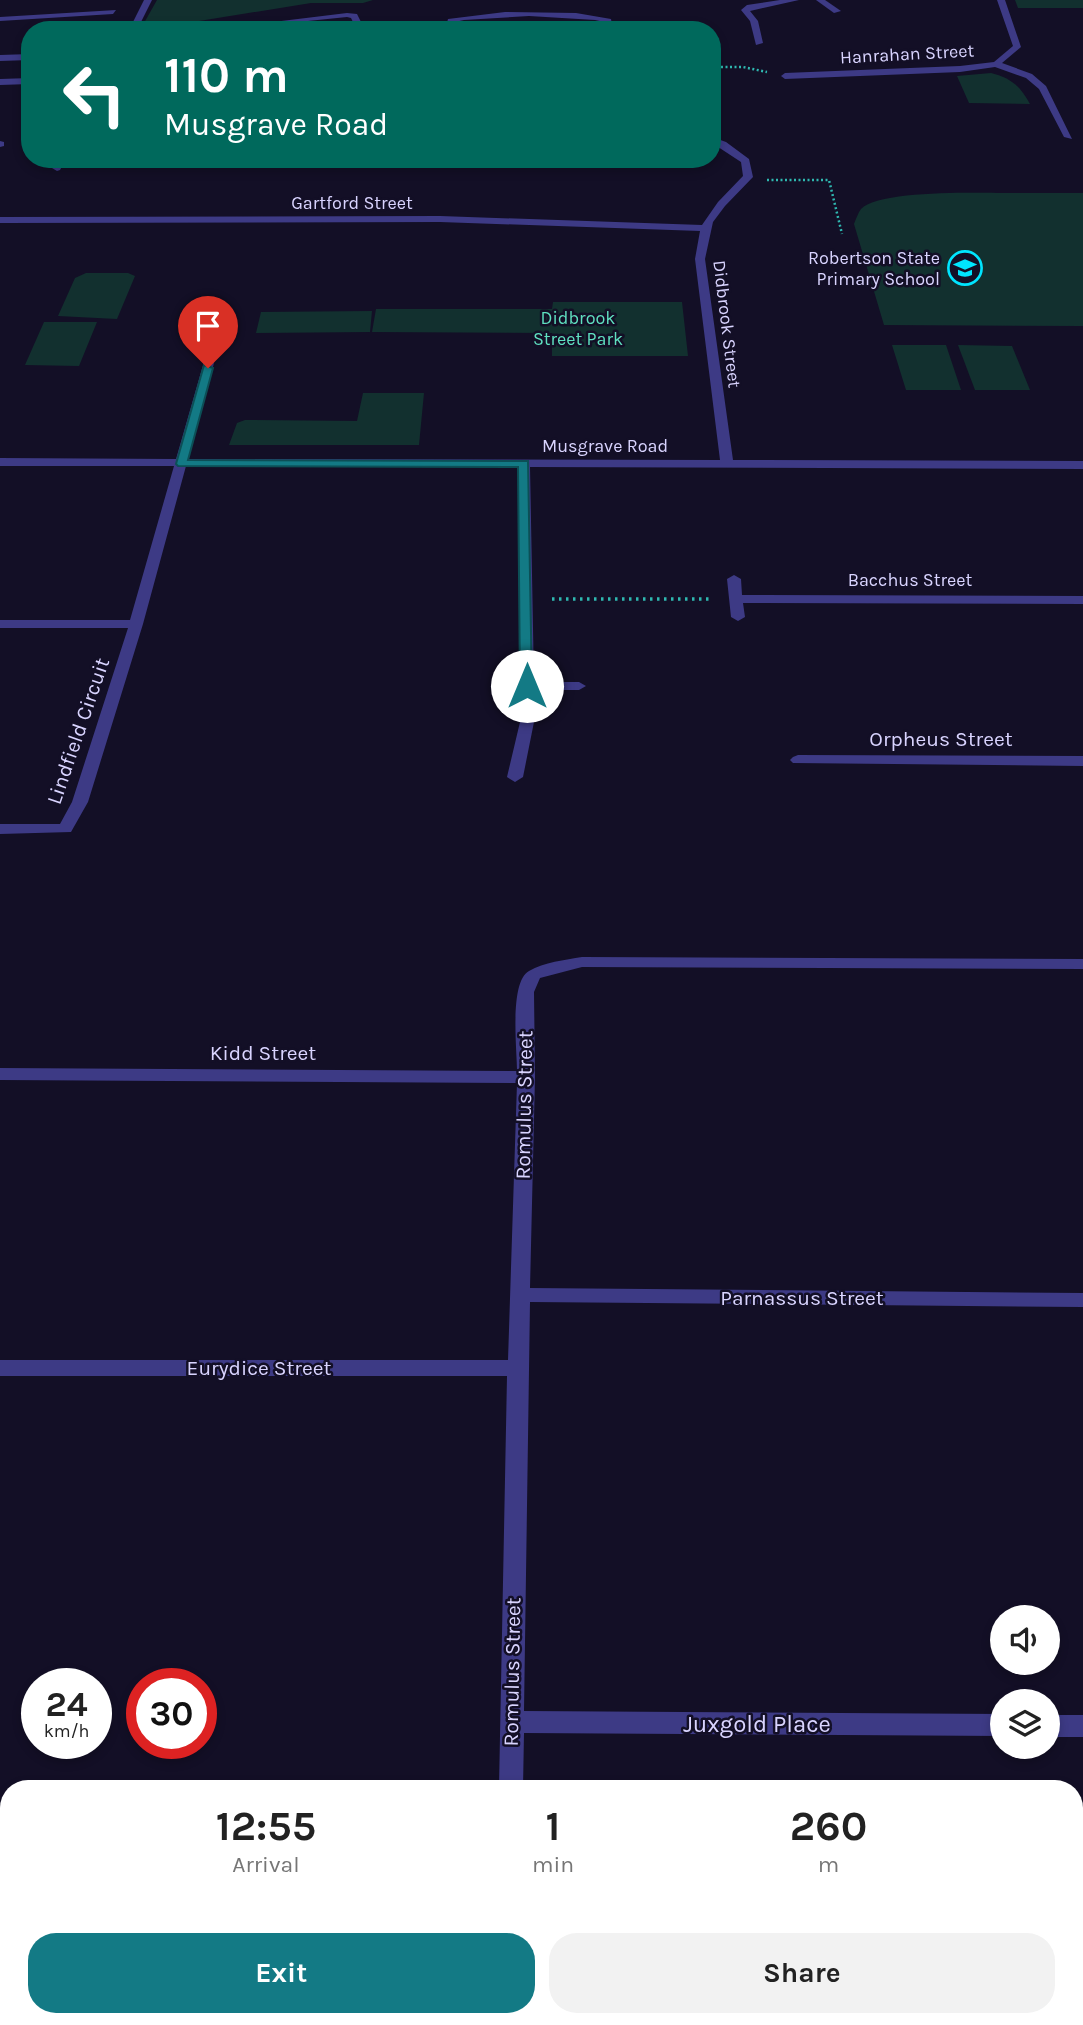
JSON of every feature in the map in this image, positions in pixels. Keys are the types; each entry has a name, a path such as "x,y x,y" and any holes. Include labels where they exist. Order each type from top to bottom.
{"street":[{"path":"138,21 148,0"},
{"path":"759,43 754,22 746,10 750,7 795,0"},
{"path":"820,0 837,11"},
{"name":"Hanrahan Street","path":"785,76 919,72 996,64 1017,47 1015,32 1005,16 1001,0"},
{"path":"0,19 113,12"},
{"path":"288,21 347,15 354,16 357,21"},
{"path":"450,21 477,15 586,15 608,21"},
{"path":"44,17 45,21"},
{"path":"0,58 21,57"},
{"path":"996,64 1030,76 1043,88 1069,137"},
{"path":"0,82 21,81"},
{"path":"704,228 725,200 748,177 746,161 721,143"},
{"name":"Gartford Street","path":"0,220 529,221 704,228"},
{"name":"Didbrook Street","path":"704,228 700,259 727,464"},
{"name":"Lindfield Circuit","path":"0,829 65,829 80,802 136,624 222,315"},
{"name":"Musgrave Road","path":"0,462 1083,465"},
{"path":"515,777 527,722 524,463"},
{"path":"734,579 738,617"},
{"name":"Bacchus Street","path":"736,599 1083,600"},
{"name":"Lindfield Circuit","path":"0,624 136,624"},
{"path":"527,686 579,686"},
{"name":"Orpheus Street","path":"798,760 1083,761"},
{"name":"Romulus Street","path":"511,1780 526,1077 525,992 533,975 582,962 1083,964"},
{"name":"Kidd Street","path":"0,1074 526,1077"},
{"name":"Parnassus Street","path":"520,1296 1083,1300"},
{"name":"Eurydice Street","path":"0,1367 518,1368"},
{"name":"Juxgold Place","path":"512,1722 990,1726"},
{"path":"1060,1726 1083,1726"}],"path":[{"path":"721,67 743,67 785,76"},
{"path":"746,180 829,180 842,234"},
{"path":"527,599 736,599"}],"green space":[{"path":"157,0 373,0 363,3 311,3 199,21 145,21"},
{"path":"1015,0 1083,0 1083,8 1018,8"},
{"path":"991,73 1014,84 1030,104 969,103 957,76"},
{"path":"1083,193 1083,326 884,325 854,224 861,209 889,198 910,195"},
{"path":"86,273 128,273 135,276 117,319 58,316 75,278"},
{"name":"Didbrook Street Park","path":"553,302 682,302 688,356 552,356 552,333 372,332 376,309 552,309"},
{"path":"372,311 370,332 256,333 261,312"},
{"path":"44,322 97,322 79,366 25,365"},
{"path":"892,345 946,345 961,390 906,390"},
{"path":"958,345 1012,346 1030,390 975,390"},
{"path":"363,393 424,393 419,445 229,445 237,423 245,420 357,421"}],"place":[{"name":"Robertson State Primary School","path":"965,268"}],"route":[{"path":"208,368 182,464 524,463 527,686"}]}
